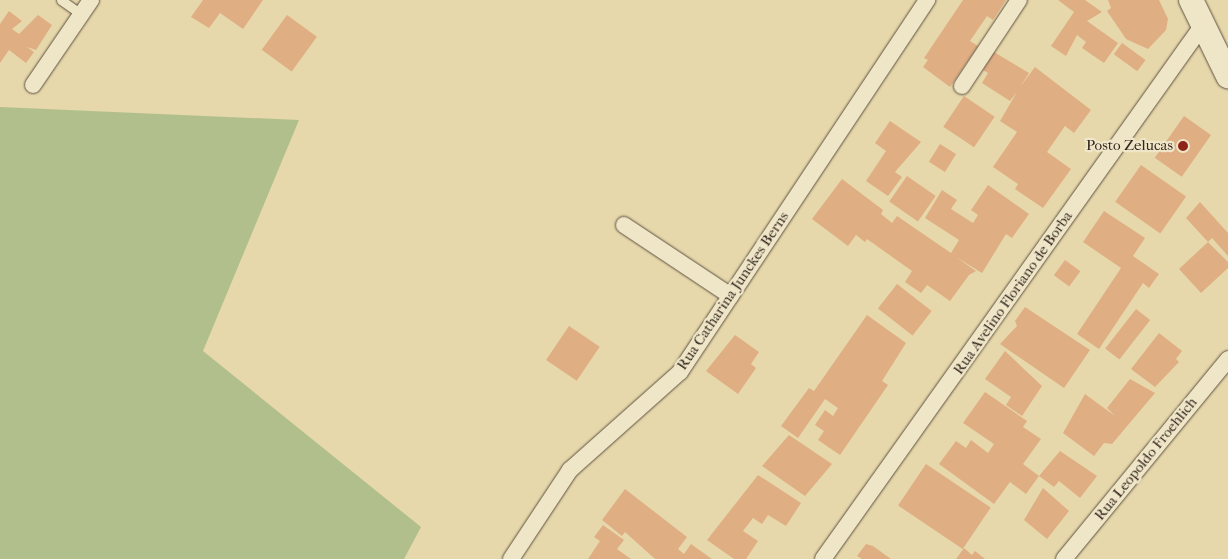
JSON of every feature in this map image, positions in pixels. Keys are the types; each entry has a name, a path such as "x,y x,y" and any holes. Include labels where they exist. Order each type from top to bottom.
{"main road":[{"path":"1191,0 1228,76"}],"street":[{"path":"33,85 90,0"},
{"name":"Rua Catharina Junckes Berns","path":"511,559 570,470 680,372 927,0"},
{"path":"962,86 1019,0"},
{"name":"Rua Avelino Floriano de Borba","path":"823,559 1202,26"},
{"path":"624,225 731,296"},
{"name":"Rua Leopoldo Froehlich","path":"1064,559 1228,359"}],"lane":[{"path":"61,0 81,14"}],"green space":[{"path":"0,107 299,120 203,351 421,527 404,559 0,559"}],"building":[{"path":"203,0 263,0 243,29 220,13 209,28 191,17"},
{"path":"963,0 1006,0 993,20 987,16 970,41 978,46 950,87 923,67 928,60 924,58"},
{"path":"1058,0 1085,0 1102,12 1087,21 1118,43 1104,63 1082,48 1086,42 1077,35 1066,56 1051,46 1074,12"},
{"path":"1108,0 1159,0 1168,19 1166,30 1148,49 1126,39 1107,11 1111,8"},
{"path":"9,11 22,21 12,29 19,34 38,15 52,25 36,50 27,47 34,52 26,63 9,50 0,63 0,24"},
{"path":"287,15 317,37 292,72 262,50"},
{"path":"1122,43 1145,60 1137,71 1114,54"},
{"path":"994,52 1029,73 1020,87 1035,67 1091,110 1074,133 1065,126 1047,152 1071,169 1043,208 1015,189 1018,184 993,167 1017,132 1000,121 1017,92 1010,101 982,83 988,73 983,70"},
{"path":"964,96 995,117 974,147 943,127"},
{"name":"Posto Zelucas","path":"1184,116 1211,135 1182,177 1155,158"},
{"path":"890,121 921,142 895,172 902,177 888,196 866,181 886,151 875,143"},
{"path":"940,144 956,154 945,172 929,162"},
{"path":"1141,165 1186,197 1160,233 1115,202"},
{"path":"907,176 936,196 918,221 889,201"},
{"path":"842,179 883,210 881,214 892,223 897,216 951,253 959,240 925,218 942,190 957,200 951,209 973,223 978,215 971,210 988,185 1029,214 1012,238 1006,234 982,273 956,257 976,271 969,275 950,301 927,285 921,293 905,282 912,271 867,239 865,242 856,235 848,246 812,219"},
{"path":"1200,202 1228,233 1228,256 1212,238 1208,242 1186,218"},
{"path":"1104,211 1145,238 1133,256 1159,274 1149,288 1143,283 1099,349 1077,334 1121,268 1083,242"},
{"path":"1208,242 1228,262 1228,268 1201,293 1179,269"},
{"path":"1065,260 1080,271 1069,287 1054,275"},
{"path":"897,284 932,311 913,336 878,308"},
{"path":"1025,307 1090,350 1064,388 1000,344 1017,326 1015,321"},
{"path":"1136,309 1150,320 1119,359 1105,348"},
{"path":"867,315 906,343 882,381 888,385 840,455 818,440 824,431 815,425 825,410 833,416 838,408 825,399 798,438 781,426 809,388 814,391"},
{"path":"569,326 600,347 577,381 546,360"},
{"path":"1159,333 1182,351 1176,359 1179,362 1155,387 1131,369"},
{"path":"735,335 759,352 751,364 756,368 738,394 706,371"},
{"path":"1005,351 1042,386 1022,416 1006,405 1011,397 985,379"},
{"path":"1130,379 1155,393 1112,444 1104,443 1094,456 1063,433 1085,394 1115,416 1107,408"},
{"path":"985,392 1027,421 1023,427 1041,439 1023,464 1039,476 1026,494 1010,482 994,504 939,464 956,441 966,448 971,440 988,453 994,444 963,423"},
{"path":"789,435 832,464 805,496 762,466"},
{"path":"1060,451 1097,476 1080,498 1059,481 1054,487 1039,476"},
{"path":"926,464 991,508 963,549 898,505"},
{"path":"758,475 801,503 786,526 768,515 762,524 753,518 743,531 758,541 746,559 734,559 707,540"},
{"path":"1043,488 1069,511 1047,539 1024,520"},
{"path":"625,489 687,537 678,549 684,554 691,544 712,559 655,559 625,532 622,536 602,520"},
{"path":"603,525 624,540 617,549 631,559 588,559 600,541 594,537"},
{"path":"866,544 873,546 891,559 862,559 857,556"},
{"path":"964,548 972,555 975,551 985,559 956,559"}],"place":[{"name":"Posto Zelucas","path":"1183,146"}]}
